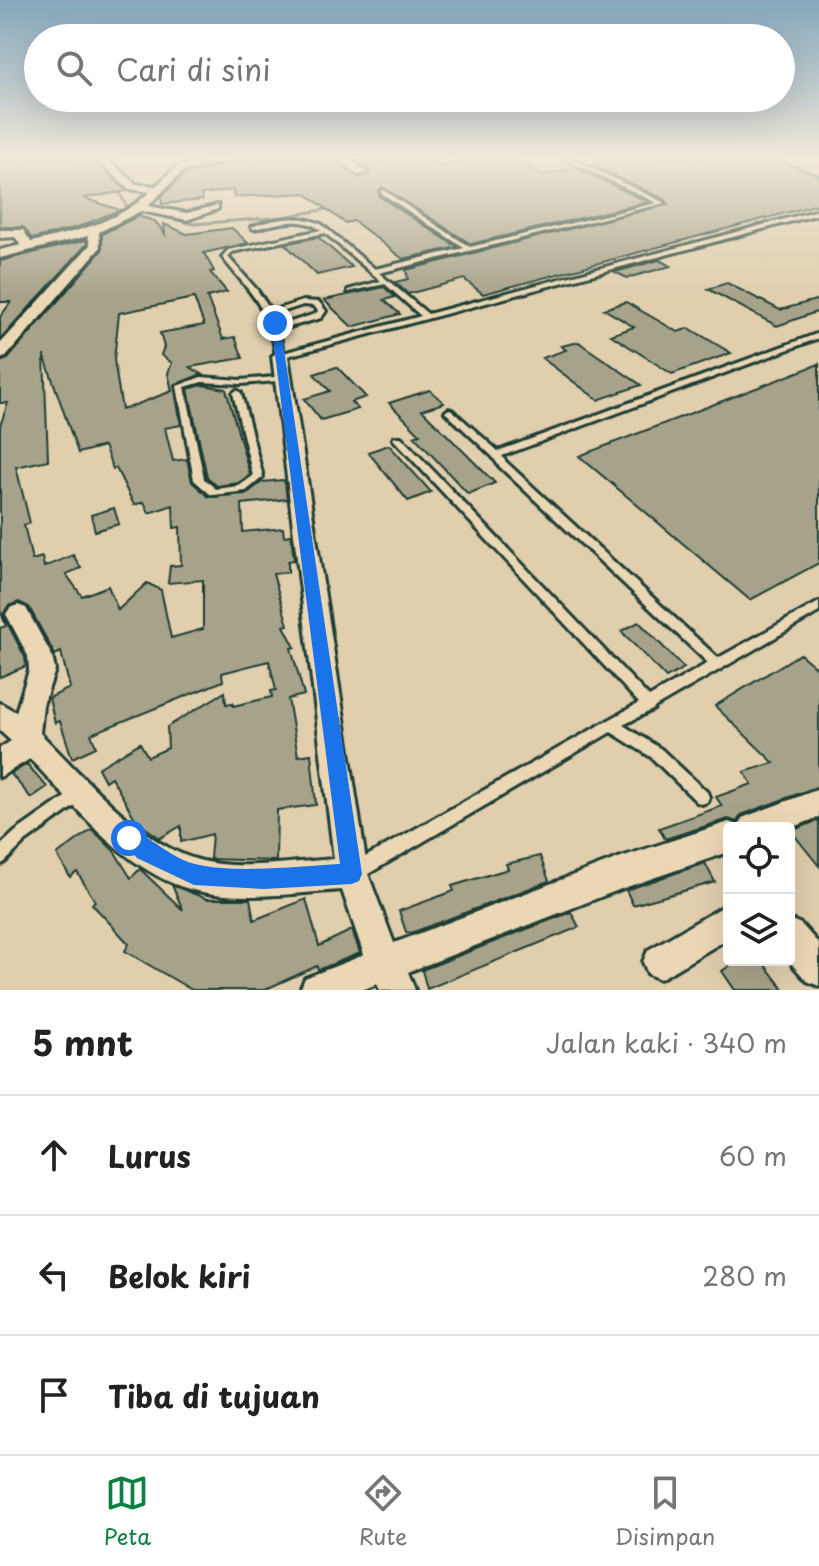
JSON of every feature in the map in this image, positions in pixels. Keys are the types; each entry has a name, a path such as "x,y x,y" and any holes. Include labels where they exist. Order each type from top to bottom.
{"street":[{"path":"0,254 93,231 142,204"},
{"path":"137,209 168,217 205,212 214,207"},
{"path":"0,354 96,245 93,231"},
{"path":"0,234 19,233 29,248"},
{"path":"283,367 352,874 391,976"},
{"path":"0,764 29,738 30,705 42,670 40,656 18,614"},
{"path":"0,715 29,738 144,851 194,875 264,878 352,874"},
{"path":"769,822 819,803"},
{"path":"317,990 391,976 723,839"},
{"path":"660,962 723,923"},
{"path":"795,943 819,969"}],"lane":[{"path":"401,204 469,249"},
{"path":"373,272 657,204"},
{"path":"237,393 258,477 242,489 214,492 199,480 181,386 201,379 241,382 427,317 819,212"},
{"path":"254,227 317,221 427,317"},
{"path":"283,367 278,328 271,313 226,254 326,231"},
{"path":"350,291 386,282"},
{"path":"271,313 303,303 316,304 322,311 318,316 278,328"},
{"path":"497,455 819,335"},
{"path":"449,412 718,665"},
{"path":"398,439 649,705"},
{"path":"352,874 614,727 819,606"},
{"path":"614,727 656,753 702,797"},
{"path":"0,857 20,837 83,791"}],"building":[{"path":"0,204 103,204 120,210 78,227 32,239 23,227 0,227"},
{"path":"320,204 392,204 457,247 403,259 354,221 345,223"},
{"path":"409,204 639,204 471,244"},
{"path":"667,204 818,204 483,294 464,279 408,294 395,282 408,279 406,270"},
{"path":"138,216 155,221 165,234 164,224 187,234 232,228 248,243 204,253 214,271 210,272 227,292 207,297 223,339 235,337 243,358 190,367 202,374 174,385 181,425 165,428 173,461 187,459 192,482 209,497 246,494 262,482 283,480 285,483 287,499 242,504 243,532 283,528 284,536 291,535 294,560 288,561 288,572 273,574 288,625 284,626 295,647 291,648 304,695 288,699 298,756 311,754 316,805 277,810 276,861 210,859 212,834 181,842 181,826 160,838 137,822 111,777 105,781 98,768 140,743 148,757 168,748 167,727 225,692 226,704 233,703 233,706 272,697 271,691 276,690 269,661 222,673 223,681 91,734 96,747 72,758 60,721 55,723 49,698 70,688 61,652 55,655 29,607 19,602 8,606 3,615 25,657 26,666 0,677 0,628 6,626 0,610 0,426 8,403 0,403 0,362 8,359 102,250 102,234","holes":["194,298 204,325 160,333 164,347 161,355 172,363 168,373 172,391 122,410 114,360 119,313","44,355 78,453 104,446 113,469 116,468 134,505 144,502 149,513 173,505 174,528 180,527 181,565 170,566 168,583 203,580 203,629 171,638 161,590 147,583 118,610 108,586 82,596 66,574 81,568 73,555 44,567 42,557 32,560 24,525 30,523 16,467 48,460"]},
{"path":"318,237 352,267 317,275 285,244"},
{"path":"86,240 87,244 0,340 0,317 11,302 0,302 0,261"},
{"path":"659,260 671,266 627,278 615,272"},
{"path":"727,283 780,310 819,299 819,311 777,326 708,289"},
{"path":"384,287 395,297 384,300 400,314 352,327 324,300"},
{"path":"626,302 678,332 689,328 731,353 672,374 611,335 634,327 604,309"},
{"path":"579,342 641,385 598,400 542,358 566,350 561,346"},
{"path":"819,364 819,563 750,600 579,456"},
{"path":"337,367 366,397 351,402 358,409 321,420 304,399 330,391 314,374"},
{"path":"202,385 226,389 250,475 238,483 217,486 207,477 188,389"},
{"path":"430,390 444,403 422,410 495,483 468,494 414,436 420,434 389,403"},
{"path":"389,445 431,492 408,501 368,452"},
{"path":"114,508 119,524 95,531 91,515"},
{"path":"639,622 684,668 666,678 621,631"},
{"path":"800,654 819,670 819,786 741,815 737,822 728,819 665,839 659,828 722,806 716,797 752,784 744,772 774,763 715,706"},
{"path":"27,764 47,787 31,798 11,774"},
{"path":"819,820 819,866 795,836 795,829"},
{"path":"92,829 114,851 131,878 140,869 183,910 172,885 207,899 250,899 254,920 306,899 319,946 352,930 360,953 318,970 317,966 264,990 192,990 125,951 129,944 92,904 95,901 77,872 70,877 57,855"},
{"path":"540,856 549,881 411,933 406,932 399,911 454,891 452,886 508,869 506,864"},
{"path":"705,863 715,882 633,905 626,890"},
{"path":"571,912 579,927 427,989 422,970"},
{"path":"729,966 766,966 784,990 735,990 722,971"}],"waterway":[{"path":"126,204 194,224 283,217 333,208"}],"route":[{"path":"129,838 144,851 194,875 264,878 352,874 275,323"}]}
